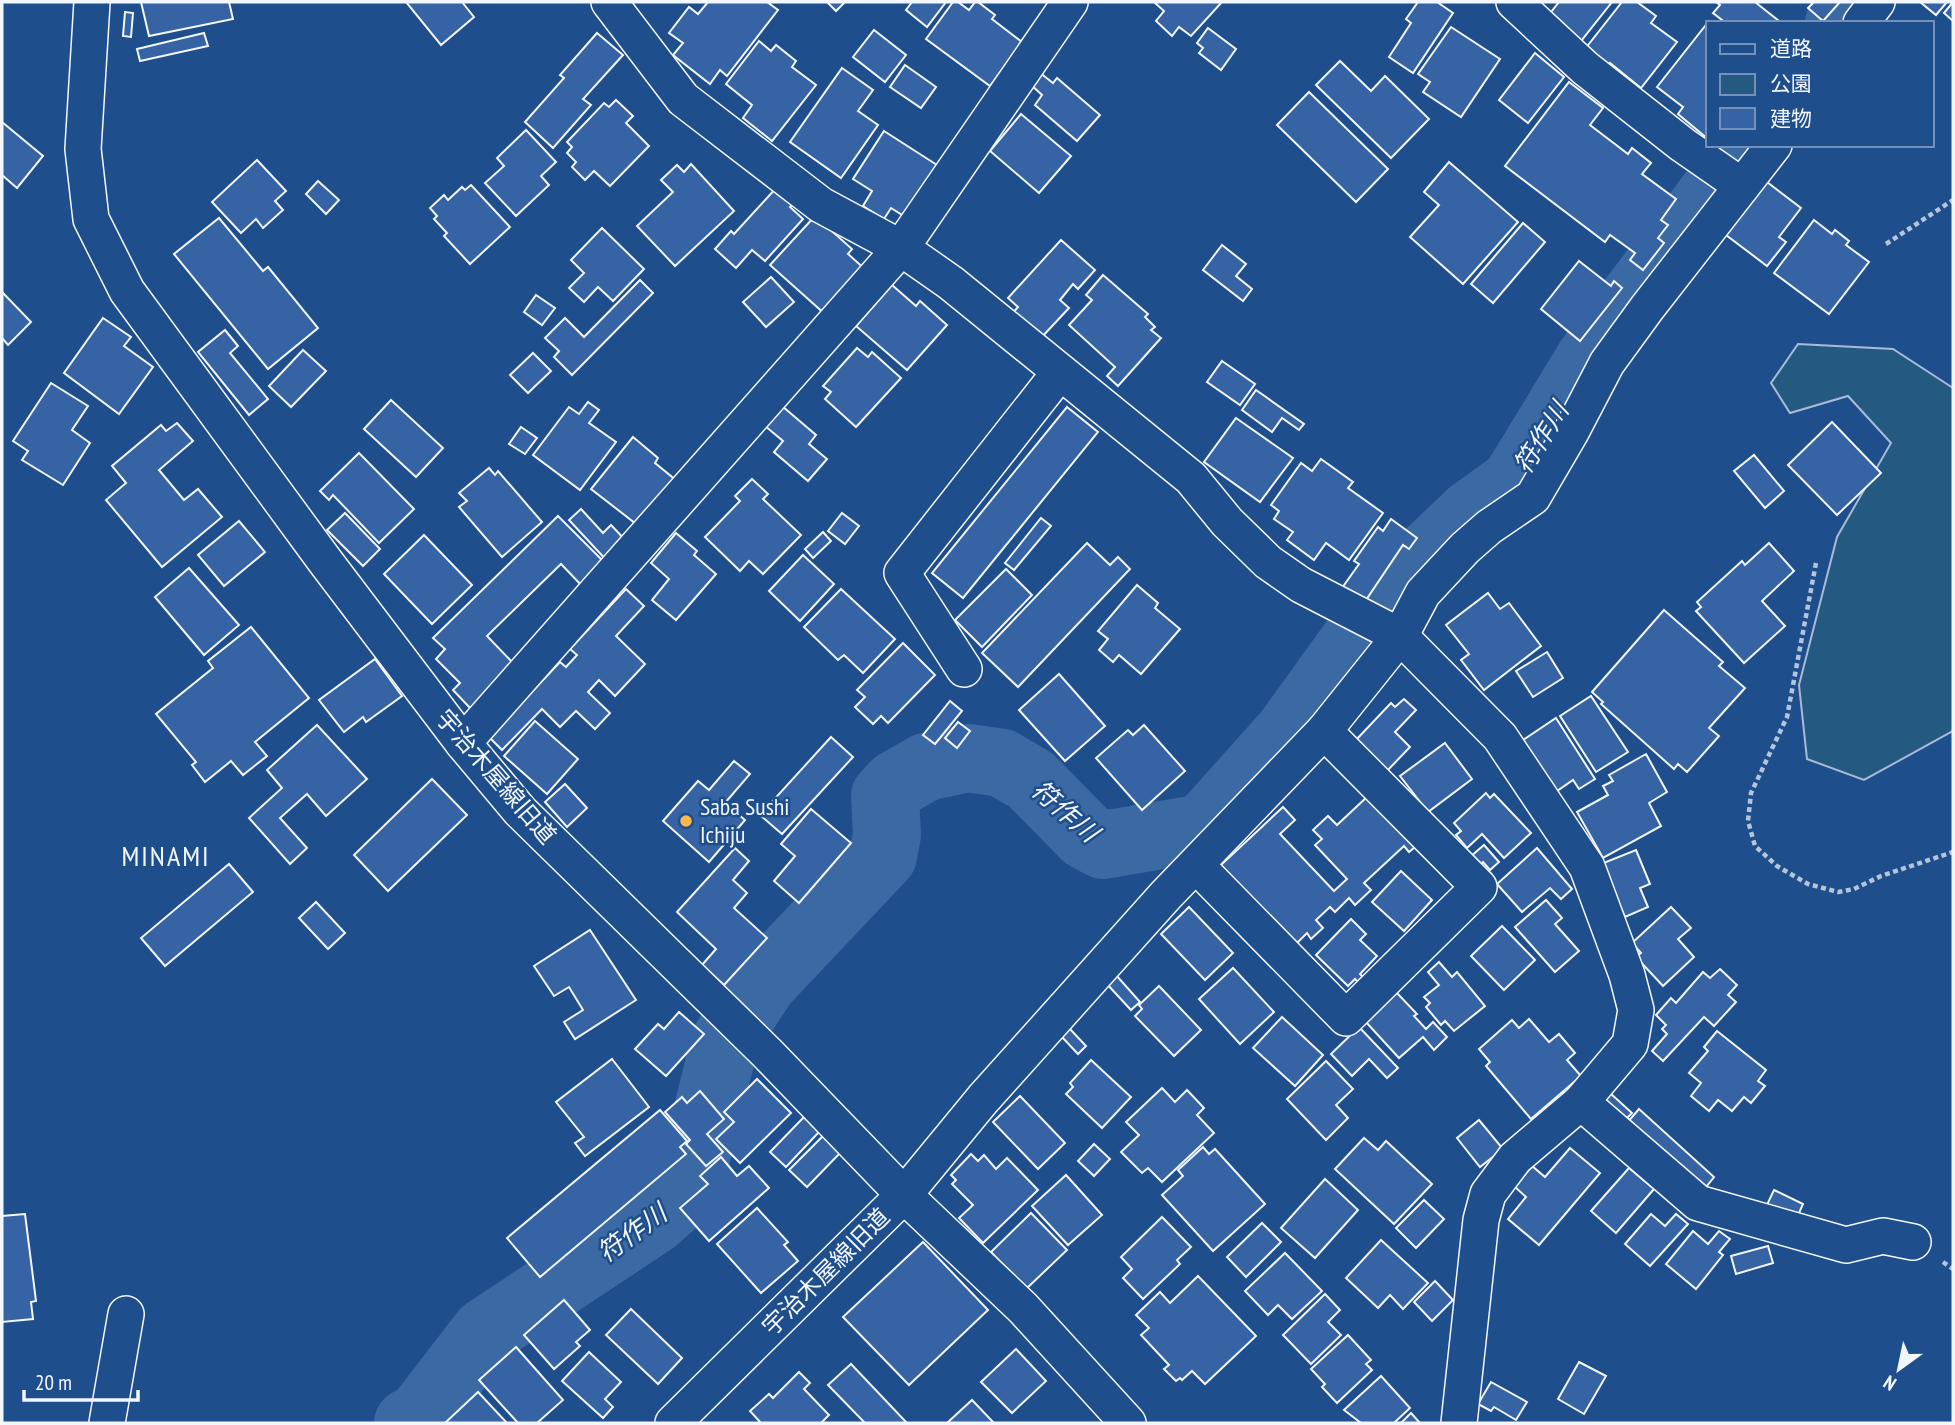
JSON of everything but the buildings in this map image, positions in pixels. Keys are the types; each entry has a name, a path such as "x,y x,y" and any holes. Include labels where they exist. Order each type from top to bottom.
{"street":[{"name":"宇治木屋線旧道","path":"93,2 83,149 91,219 127,291 324,561 463,743 520,811 767,1053 904,1195 684,1419"},
{"path":"609,2 683,99 821,205 901,248 951,283 1191,478 1227,522 1268,562 1301,585 1399,635 1500,737 1587,867 1627,975 1636,1010 1630,1044 1581,1101 1515,1158 1488,1194 1481,1220 1459,1423"},
{"path":"463,743 901,248 1070,2"},
{"path":"1514,2 1585,68 1683,145 1740,185"},
{"path":"1863,21 1877,2"},
{"path":"1124,1422 1023,1308 904,1195 983,1099 1166,895 1324,731 1399,635 1423,593 1465,548 1489,527 1532,497 1571,432 1607,363 1715,222 1740,185 1772,147"},
{"path":"964,669 902,573 1060,372"},
{"path":"1196,865 1346,1018 1479,887 1324,731"},
{"path":"1581,1101 1698,1203 1846,1245 1883,1236 1913,1242"},
{"path":"107,1423 126,1314"}],"path":[{"path":"1886,244 1953,200"},
{"path":"1816,563 1787,717 1751,793 1748,821 1755,846 1777,866 1808,884 1838,892 1953,852"}],"green space":[{"path":"1798,344 1893,349 1953,388 1953,731 1864,780 1807,759 1799,685 1837,537 1891,443 1848,396 1790,413 1771,383"}],"waterway":[{"name":"符作川","path":"1840,21 1854,2"},
{"name":"符作川","path":"408,1423 421,1415 485,1332 654,1220 674,1202 693,1170 725,1041 763,983 883,856 887,835 885,796 896,784 926,767 968,758 1002,763 1031,780 1086,836 1103,845 1203,828 1288,733 1391,590 1472,513 1515,482 1589,360 1747,147"}],"place":[{"name":"Saba Sushi Ichiju","path":"686,821"}],"district":[{"name":"MINAMI","path":"166,856"}]}
